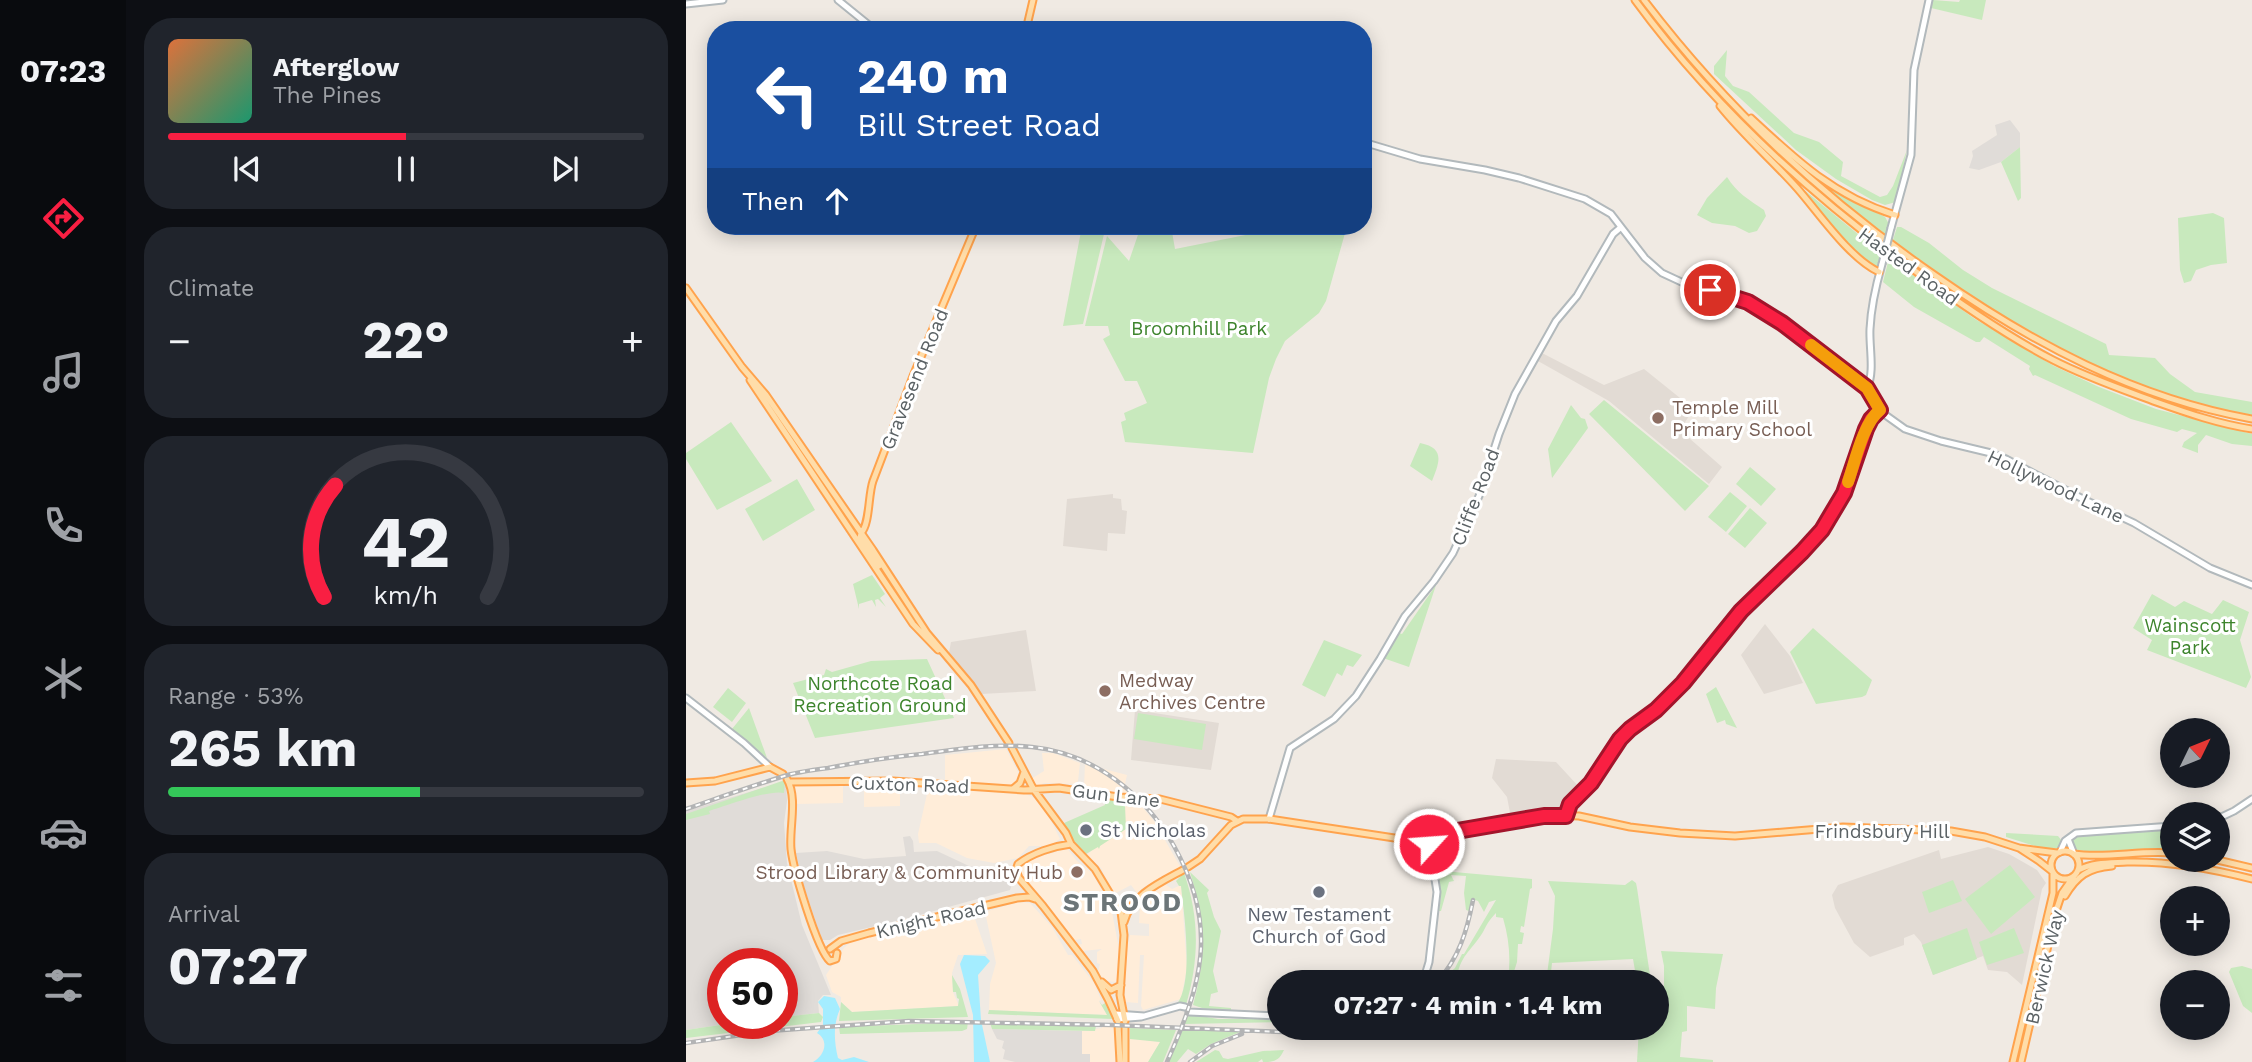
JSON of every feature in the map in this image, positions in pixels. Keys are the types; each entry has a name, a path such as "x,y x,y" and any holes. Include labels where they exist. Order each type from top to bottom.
{"main road":[{"path":"686,4 723,0"},
{"path":"838,0 864,21"},
{"path":"1028,21 1033,0"},
{"name":"Hasted Road","path":"1635,0 1691,70 1742,125 1807,186 1866,235 1994,326 2052,360 2097,381 2200,417 2252,429"},
{"name":"Hasted Road","path":"1644,0 1705,75 1816,185 1876,233 1998,319 2055,351 2122,381 2197,407 2252,419"},
{"path":"1372,145 1420,159 1485,170 1564,192 1603,209 1617,220 1620,228 1662,273 1690,286 1727,295 1759,307 1867,388 1871,381 1871,314 1879,272 1911,155 1914,70 1929,0"},
{"path":"1691,70 1724,111 1840,238 1879,272"},
{"path":"1705,75 1784,149 1819,177 1858,201 1895,215"},
{"name":"Cliffe Road","path":"1269,818 1290,748 1334,719 1356,696 1403,619 1454,551 1479,496 1515,394 1556,321 1577,296 1613,234 1620,228"},
{"name":"Gravesend Road","path":"861,533 866,527 869,494 875,475 972,235"},
{"path":"686,288 742,366 855,538 889,575 927,633 979,696 1034,790 1071,844 1095,869 1119,908 1124,922"},
{"path":"742,366 766,394 861,533 902,609 923,638 943,653"},
{"name":"Hollywood Lane","path":"1867,388 1880,410 1905,429 2006,459 2134,523 2210,568 2252,585"},
{"path":"1566,816 1570,804 1591,783 1620,739 1658,708 1706,656 1741,611 1822,530 1844,493 1866,429 1880,410"},
{"path":"791,431 794,442 805,457 803,462"},
{"path":"817,468 814,471 833,500 835,509"},
{"path":"889,575 902,603 902,609"},
{"path":"686,698 741,740 770,767"},
{"path":"686,783 715,781 770,767"},
{"name":"Cuxton Road","path":"770,767 787,779 893,780 1034,790"},
{"path":"1013,789 1019,785 1024,772"},
{"path":"787,779 792,804 791,852 818,942 828,960 834,961 845,940"},
{"name":"Gun Lane","path":"1034,790 1059,788 1118,797 1160,799 1231,817 1237,821"},
{"path":"2230,813 2252,799"},
{"name":"Frindsbury Hill","path":"1237,821 1269,818 1401,839 1544,816 1579,816 1630,827 1742,836 1843,827 1938,830 1976,835 2019,848 2058,852"},
{"path":"1123,1062 1120,1000 1124,922 1129,909 1152,888 1200,859 1237,821"},
{"path":"2160,827 2073,833 2051,862 2053,873 2063,879 2094,863 2140,862 2181,864 2252,879"},
{"path":"1058,847 1063,831"},
{"path":"1427,970 1437,891 1428,836"},
{"path":"2067,839 2078,860 2076,873"},
{"path":"1071,844 1041,852 1019,863 1016,872 1097,978 1121,1020"},
{"name":"Frindsbury Hill","path":"2019,848 2039,860 2053,873"},
{"path":"2058,852 2066,850 2074,854 2090,855 2160,853"},
{"path":"2055,918 2066,894 2085,872 2097,867 2140,862"},
{"path":"2230,863 2252,868"},
{"name":"Berwick Way","path":"2013,1062 2053,893 2053,873"},
{"name":"Berwick Way","path":"2021,1062 2056,911 2062,893 2076,873"},
{"path":"1017,898 1025,893 1023,882"},
{"path":"1017,898 1032,897 1045,909"},
{"name":"Knight Road","path":"829,949 845,940 1017,898"},
{"path":"1119,908 1129,909"},
{"path":"818,942 837,953"},
{"path":"825,956 829,949"},
{"path":"1097,978 1109,989 1121,985"},
{"path":"1121,1020 1175,1008 1199,1013 1267,1016"}],"shaded area":[{"path":"2010,120 2020,133 2020,147 2001,162 1979,170 1969,168 1972,151 1997,135 1995,125"},
{"name":"Temple Mill Primary School","path":"1542,353 1604,385 1644,369 1685,402 1689,416 1680,430 1722,467 1709,484 1609,401 1538,361"},
{"path":"1113,494 1113,498 1121,499 1122,510 1127,511 1125,534 1108,533 1107,551 1063,546 1067,499"},
{"path":"1765,624 1790,656 1803,683 1764,694 1741,655"},
{"path":"1026,630 1036,691 981,694 949,653 951,642"},
{"path":"1135,710 1219,723 1211,770 1131,760"},
{"path":"1006,749 1020,776 1011,787 1036,799 1060,839 1049,846 1029,846 1018,858 994,863 967,858 936,843 919,843 918,834 929,785 945,786 945,755"},
{"path":"1042,753 1053,753 1080,763 1076,784 1044,783 1036,787 1031,779 1044,771"},
{"path":"1496,759 1556,762 1580,788 1557,810 1511,818 1507,797 1492,778"},
{"path":"1085,764 1127,775 1125,784 1137,795 1084,787"},
{"path":"786,781 784,823 787,863 802,925 831,995 823,995 818,1001 819,1013 798,1015 798,948 707,948 707,1027 686,1030 686,811"},
{"path":"843,783 843,803 797,804 795,785"},
{"path":"900,783 900,806 864,807 864,785"},
{"path":"1115,802 1139,803 1154,821 1181,868 1137,893 1131,885 1114,894 1101,868 1087,855 1093,849"},
{"path":"910,836 914,852 937,851 969,866 992,870 1000,874 1011,887 1010,890 822,940 802,881 796,853 827,851 864,859 906,856 903,837"},
{"path":"1066,847 1077,861 1093,874 1109,904 1099,909 1110,905 1114,911 1112,912 1119,949 1118,982 1105,981 1098,972 1100,964 1097,963 1097,952 1102,949 1083,951 1078,945 1082,944 1081,939 1074,940 1021,874 1020,869 1025,863 1036,856"},
{"path":"1988,847 2009,854 2037,870 2046,883 2042,889 2022,985 2007,972 1988,970 1983,956 1933,975 1921,942 1914,934 1904,938 1904,945 1870,957 1854,943 1835,908 1832,895 1838,885 1939,850 1941,859"},
{"path":"1165,884 1172,889 1181,885 1187,968 1181,999 1143,1010 1144,955 1140,955 1138,1003 1125,1002 1126,953 1130,935 1149,936 1149,924 1139,923 1140,905 1149,894"},
{"path":"1018,902 1030,903 1052,927 1068,955 1072,955 1094,983 1101,1000 1099,1001 1108,1015 989,1010 990,984 996,963 985,912"},
{"path":"973,913 987,954 958,955 952,973 953,992 959,1006 852,1012 841,1002 841,997 832,992 826,975 844,948 853,940"},
{"path":"1102,1026 1115,1027 1115,1062 1090,1062 1090,1054 1082,1054 1082,1031 1095,1031"},
{"path":"992,1029 1082,1031 1082,1054 1090,1054 1090,1062 1015,1062 1003,1059 1004,1041 997,1039"},
{"path":"1130,1039 1160,1042 1148,1062 1129,1062"}],"green space":[{"path":"1933,0 1986,0 1982,20 1931,8"},
{"path":"1727,50 1725,76 1733,86 1749,92 1794,133 1819,142 1843,162 1841,176 1880,197 1887,195 1907,150 1896,202 1885,205 1872,200 1836,179 1796,150 1714,74 1714,66"},
{"path":"2020,147 2021,198 2018,201 2001,162"},
{"path":"1798,162 1835,190 1885,217 1889,224 1885,238 1862,220"},
{"path":"1777,163 1803,189 1881,253 1879,267 1874,268 1840,237"},
{"path":"1727,177 1739,191 1764,210 1766,216 1757,231 1749,233 1735,226 1712,223 1697,215 1707,198"},
{"path":"2213,213 2224,218 2227,263 2196,270 2191,281 2184,283 2180,270 2178,218"},
{"path":"1897,227 1929,243 1963,270 1992,288 2106,344 2109,355 2155,358 2170,374 2195,392 2252,402 2252,418 2133,382 2067,354 2015,326 1892,243"},
{"path":"1080,235 1104,235 1083,324 1063,326"},
{"name":"Broomhill Park","path":"1138,235 1173,235 1175,249 1246,235 1344,235 1326,301 1319,313 1285,341 1276,359 1269,378 1253,453 1125,442 1121,422 1126,420 1124,413 1147,403 1137,381 1125,381 1103,339 1110,335 1108,326 1085,326 1107,236 1129,261"},
{"path":"1889,258 1975,319 2054,366 2156,409 2252,434 2252,446 2232,444 2206,435 2198,445 2198,453 2182,447 2184,442 2197,433 2182,429 2177,432 2131,419 2033,376 2030,366 1984,337 1980,342 1976,342 1914,307 1883,282"},
{"path":"1604,400 1709,486 1685,511 1589,414"},
{"path":"1571,405 1581,418 1585,419 1588,428 1552,478 1548,449"},
{"path":"731,422 772,481 717,510 686,459 686,453"},
{"path":"1420,443 1437,452 1438,462 1432,481 1410,466"},
{"path":"1750,467 1776,489 1761,506 1736,484"},
{"path":"797,479 815,510 763,541 745,509"},
{"path":"1730,492 1747,506 1726,532 1708,517"},
{"path":"1750,508 1767,523 1745,548 1728,534"},
{"path":"872,575 885,594 880,598 886,607 878,599 875,600 876,607 872,600 859,604 859,609 853,584"},
{"path":"1436,585 1409,667 1383,658 1397,632 1402,634"},
{"name":"Wainscott Park","path":"2152,594 2175,607 2184,601 2212,614 2223,600 2249,612 2240,640 2251,677 2246,688 2147,650 2152,640 2133,628"},
{"path":"1813,628 1872,680 1866,695 1816,704 1790,652"},
{"path":"1324,640 1362,655 1353,667 1347,665 1342,676 1337,673 1325,697 1302,685"},
{"name":"Northcote Road Recreation Ground","path":"927,659 954,718 815,738 793,683 824,675 826,669 832,672 871,661"},
{"path":"1716,687 1737,728 1726,724 1725,720 1717,723 1706,694"},
{"path":"728,688 746,703 732,722 713,707"},
{"path":"749,708 767,758 732,729"},
{"path":"1138,713 1206,724 1202,750 1134,739"},
{"path":"785,780 784,793 769,793 686,820 686,814"},
{"path":"1104,797 1125,805 1126,829 1099,849 1098,847 1086,854 1075,844 1064,823 1105,805"},
{"path":"2160,830 2160,850 2091,852 2072,848 2071,842 2076,836"},
{"path":"2006,833 2058,836 2062,841 2058,848 2048,850 2006,837"},
{"path":"2010,865 2035,897 1991,934 1965,899"},
{"path":"1443,871 1532,879 1524,927 1521,926 1520,932 1524,933 1522,944 1518,944 1514,970 1508,970 1505,926 1503,918 1496,917 1496,913 1463,959 1459,970 1453,970 1496,900 1489,902 1484,912 1478,901 1472,899 1469,911 1466,910 1466,876 1451,875 1454,881 1449,882 1439,911 1441,896 1438,877"},
{"path":"1190,872 1209,890 1207,893 1214,917 1221,931 1213,971 1218,992 1211,994 1209,1006 1231,1010 1208,1010 1193,1005 1201,970 1202,938 1199,907"},
{"path":"1184,873 1193,906 1196,939 1186,1005 1177,1004 1182,993 1187,964 1181,886 1176,881"},
{"path":"1632,880 1636,883 1649,970 1635,970 1633,959 1552,963 1551,970 1548,970 1555,896 1548,881 1625,885"},
{"path":"1953,880 1962,901 1929,913 1922,892"},
{"path":"1967,928 1977,959 1933,975 1922,945"},
{"path":"2014,928 2024,953 1987,965 1979,942"},
{"path":"1661,951 1723,954 1715,1009 1687,1006 1687,1031 1682,1032 1680,1057 1713,1062 1637,1062 1638,1040 1669,1040 1669,970 1664,970"},
{"path":"2242,966 2252,969 2252,1013 2243,1006 2230,974 2231,968"},
{"path":"952,975 960,989 968,1017 839,1021 841,1002 852,1012 958,1006 959,999 956,992 953,992"},
{"path":"1099,1001 1102,1005 1105,1003 1113,1019 988,1014 989,1010 1107,1015"},
{"path":"819,1013 823,1017 821,1022 798,1025 798,1015"},
{"path":"1189,1014 1218,1019 1267,1019 1267,1022 1184,1024"},
{"path":"968,1022 967,1029 962,1031 840,1034 839,1027"},
{"path":"990,1023 1096,1026 1095,1031 992,1029"},
{"path":"707,1027 707,1036 686,1038 686,1030"},
{"path":"1130,1028 1176,1030 1163,1062 1148,1062 1160,1042 1130,1039"},
{"path":"1182,1030 1240,1032 1211,1044 1196,1054 1188,1049 1177,1062 1168,1062"},
{"path":"1215,1050 1228,1059 1263,1051 1284,1050 1278,1059 1270,1062 1263,1062 1262,1059 1258,1062 1196,1062"}],"water":[{"path":"964,955 985,956 990,961 978,975 981,1020 990,1062 974,1062 973,1015 960,964"},
{"path":"824,996 835,998 840,1009 835,1033 838,1058 842,1060 854,1057 869,1062 813,1062 824,1048 823,1040 817,1033 823,1025 823,1009 818,1002"}],"railway":[{"path":"686,809 798,772 977,747 1032,747 1054,751 1096,767 1132,793 1162,827 1188,875 1197,903 1201,929 1196,980 1167,1062"},
{"path":"1447,970 1461,944 1473,900"},
{"path":"686,1043 769,1031 909,1021 1267,1031"},
{"path":"1190,1062 1212,1046 1242,1034"}],"slow traffic":[{"path":"1811,345 1867,388 1880,410 1866,429 1848,482"}],"place":[{"name":"Temple Mill Primary School","path":"1658,418"},
{"name":"Medway Archives Centre","path":"1105,691"},
{"name":"St Nicholas","path":"1086,830"},
{"name":"Strood Library & Community Hub","path":"1077,872"},
{"name":"New Testament Church of God","path":"1319,892"}],"district":[{"name":"STROOD","path":"1123,902"}],"route":[{"path":"1429,844 1428,836 1550,815 1566,816 1570,804 1591,783 1620,739 1656,710 1687,679 1741,611 1822,530 1844,493 1866,429 1880,410 1867,388 1759,307 1710,290"}]}
